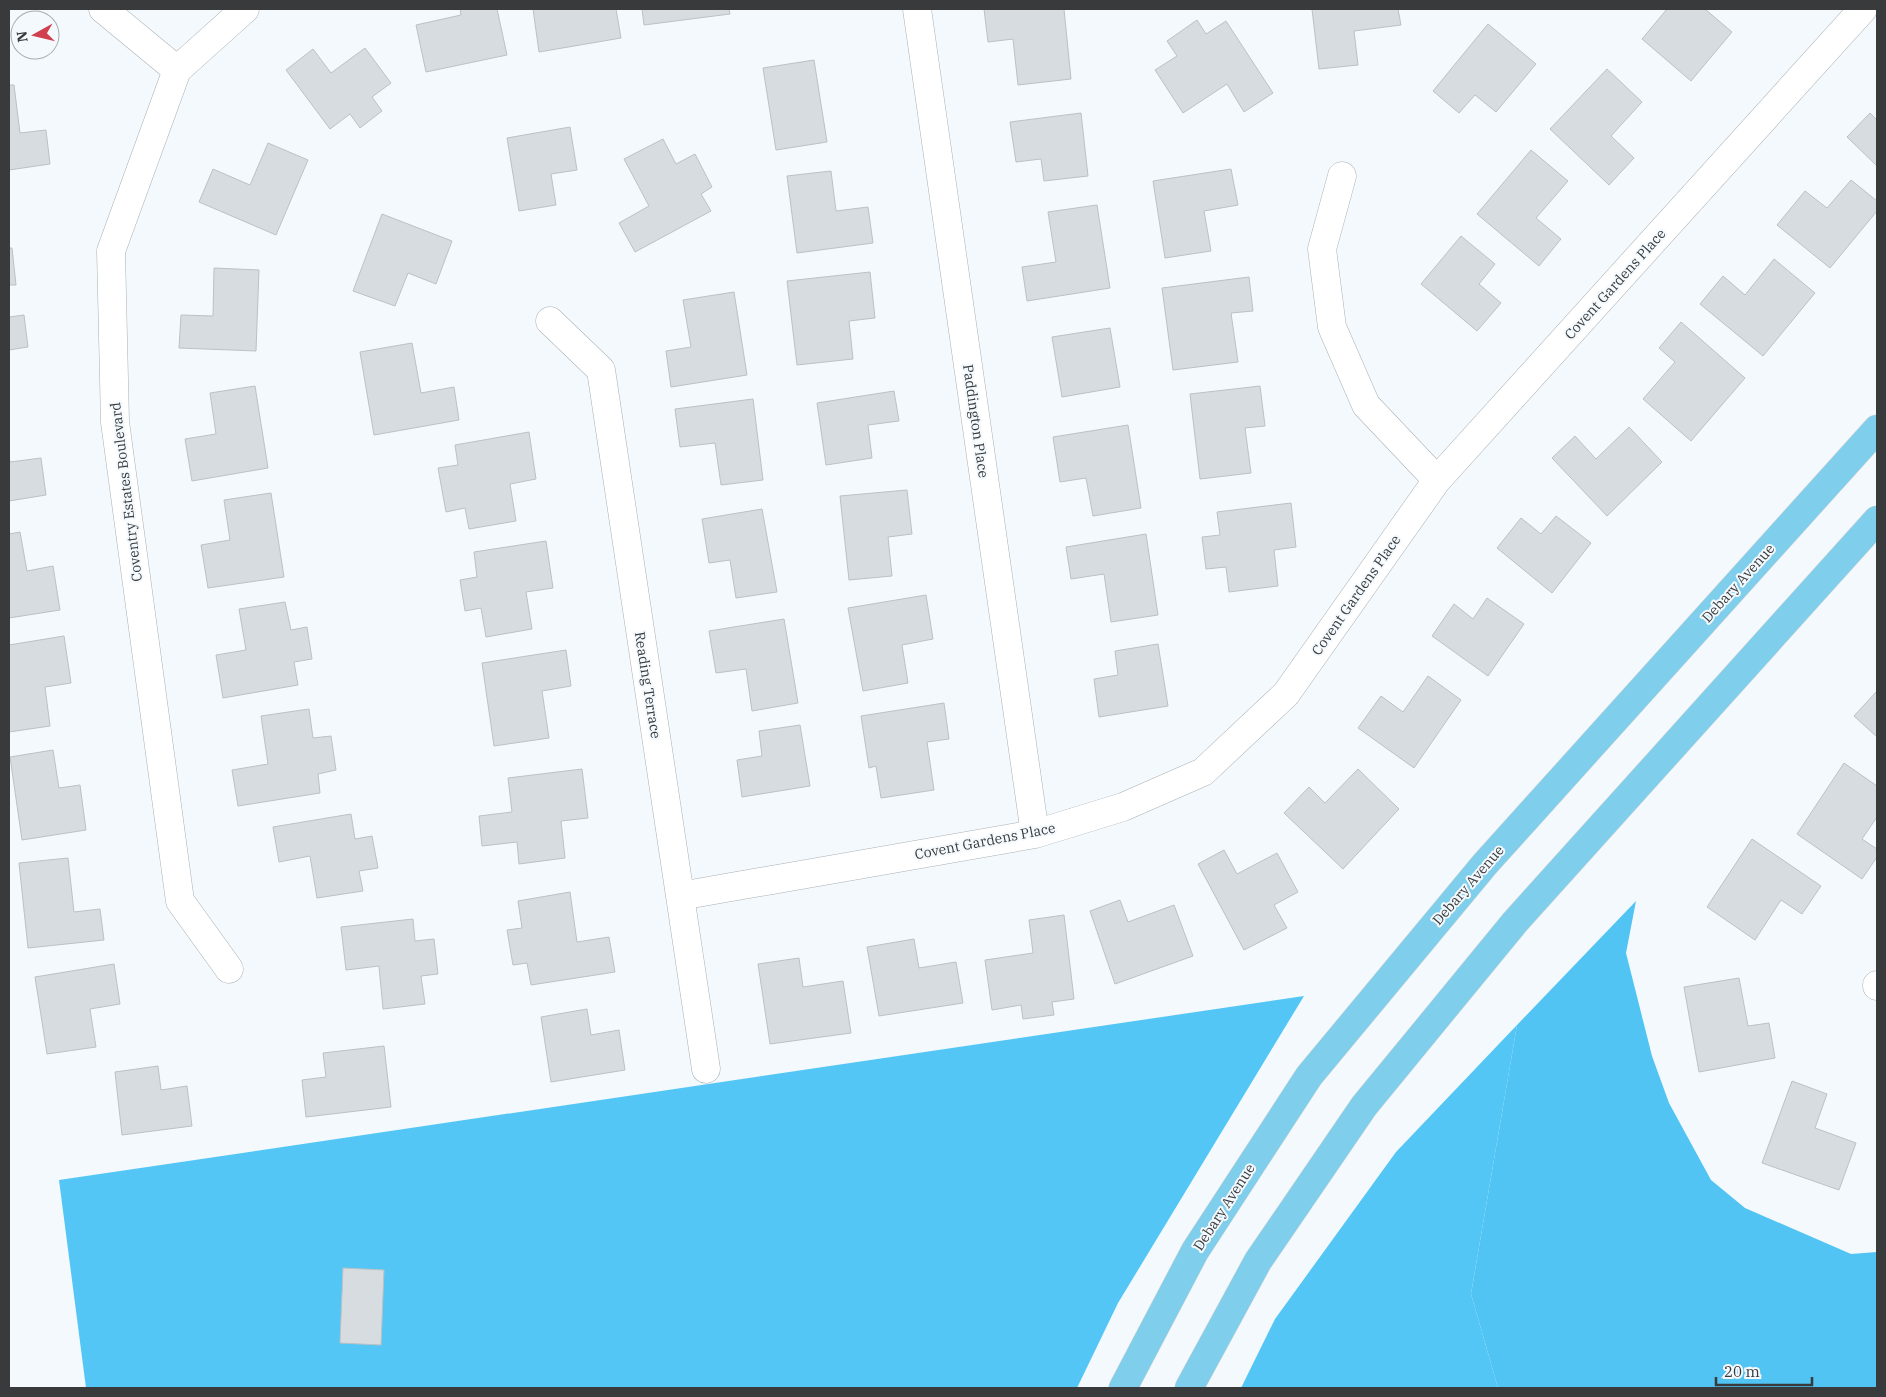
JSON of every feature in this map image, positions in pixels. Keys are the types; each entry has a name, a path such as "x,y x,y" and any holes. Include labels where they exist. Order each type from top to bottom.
{"main road":[{"name":"Debary Avenue","path":"1123,1388 1195,1251 1309,1076 1485,864 1877,429"},
{"path":"1189,1388 1258,1261 1364,1106 1515,922 1877,520"}],"street":[{"path":"103,9 177,70"},
{"name":"Coventry Estates Boulevard","path":"229,969 180,901 115,422 111,251 177,70 245,9"},
{"name":"Paddington Place","path":"917,9 1036,834"},
{"name":"Covent Gardens Place","path":"680,896 1036,834 1123,807 1202,772 1286,694 1437,480 1862,9"},
{"path":"1342,176 1322,249 1332,327 1366,405 1437,480"},
{"name":"Reading Terrace","path":"550,321 601,370 706,1069"}],"shaded area":[{"path":"1636,901 1626,953 1652,1056 1669,1103 1711,1180 1745,1208 1851,1254 1877,1252 1877,1388 1498,1388 1471,1294 1517,1025"},
{"path":"1304,996 1118,1303 1077,1388 86,1388 59,1180"},
{"path":"1517,1025 1471,1294 1498,1388 1241,1388 1275,1319 1396,1152"}],"building":[{"path":"460,9 497,9 507,55 426,72 416,25 461,15"},
{"path":"533,9 616,9 621,38 539,52"},
{"path":"642,9 729,9 730,14 644,25"},
{"path":"984,9 1064,9 1071,79 1018,85 1013,39 988,42"},
{"path":"1312,9 1398,9 1401,25 1354,31 1358,65 1319,69"},
{"path":"1667,9 1705,9 1732,32 1691,81 1642,39"},
{"path":"1197,20 1206,34 1226,21 1273,93 1244,112 1227,84 1183,113 1155,70 1177,56 1167,41"},
{"path":"1488,24 1536,64 1496,112 1475,95 1459,113 1433,91"},
{"path":"365,48 391,83 372,97 382,111 360,128 350,114 330,129 286,70 313,49 331,73"},
{"path":"814,60 827,142 776,150 763,68"},
{"path":"1607,69 1642,102 1611,136 1634,158 1609,185 1550,129"},
{"path":"9,85 14,85 20,133 46,130 50,164 9,170"},
{"path":"1081,113 1088,176 1044,181 1041,159 1016,162 1010,122"},
{"path":"1870,113 1877,120 1877,166 1847,137"},
{"path":"570,127 577,170 551,174 556,205 519,211 507,138"},
{"path":"663,139 676,164 695,154 712,187 701,194 711,211 635,252 619,223 649,206 624,159"},
{"path":"268,143 308,160 276,235 199,202 213,169 250,185"},
{"path":"1531,150 1568,181 1536,218 1561,239 1539,266 1477,214"},
{"path":"1231,169 1238,205 1204,211 1211,251 1165,258 1153,181"},
{"path":"831,171 836,211 868,207 873,243 797,253 787,176"},
{"path":"1851,180 1877,201 1877,211 1830,268 1777,225 1805,191 1827,208"},
{"path":"1097,205 1110,288 1027,301 1022,267 1056,262 1048,212"},
{"path":"382,214 452,241 436,284 408,273 395,306 353,291"},
{"path":"1461,236 1495,264 1479,284 1501,303 1477,331 1421,284"},
{"path":"9,248 12,248 16,285 9,285"},
{"path":"1774,259 1815,293 1763,356 1700,304 1723,276 1745,295"},
{"path":"214,268 259,270 256,351 179,348 181,315 213,316"},
{"path":"870,272 875,318 849,321 853,359 797,365 787,281"},
{"path":"1249,277 1253,311 1231,313 1238,362 1173,370 1162,288"},
{"path":"734,292 747,375 671,387 666,351 691,347 683,300"},
{"path":"24,315 28,347 9,350 9,317"},
{"path":"1681,322 1745,378 1691,441 1643,399 1675,362 1659,348"},
{"path":"1110,328 1120,387 1062,397 1052,337"},
{"path":"412,343 421,393 454,387 459,420 374,435 360,352"},
{"path":"255,386 268,468 192,481 185,439 216,434 210,393"},
{"path":"1260,386 1265,426 1245,428 1251,473 1200,479 1190,394"},
{"path":"894,391 899,421 868,425 872,458 826,465 817,403"},
{"path":"753,399 763,480 721,485 715,443 680,447 675,409"},
{"path":"1128,425 1141,508 1093,516 1086,478 1060,482 1053,437"},
{"path":"1629,427 1662,462 1607,516 1552,458 1575,436 1596,459"},
{"path":"529,432 536,479 510,484 516,521 469,529 465,508 446,512 438,468 458,465 455,445"},
{"path":"9,456 10,462 41,458 46,495 9,501"},
{"path":"907,490 912,534 888,537 892,576 849,580 840,496"},
{"path":"271,493 284,577 208,588 201,545 230,540 224,500"},
{"path":"1291,503 1296,547 1274,550 1278,586 1229,592 1226,567 1206,569 1202,537 1220,535 1217,512"},
{"path":"762,509 777,592 736,598 730,560 709,563 702,519"},
{"path":"1556,516 1591,543 1552,593 1497,548 1521,518 1541,534"},
{"path":"20,532 27,571 53,566 60,610 9,618 9,534"},
{"path":"1146,534 1158,615 1111,622 1104,574 1071,579 1066,547"},
{"path":"546,541 553,588 526,592 532,629 486,637 481,608 465,611 460,580 477,577 474,552"},
{"path":"926,595 933,639 902,645 908,683 863,691 848,608"},
{"path":"1487,598 1524,624 1488,676 1432,636 1454,604 1473,619"},
{"path":"285,602 291,630 307,627 312,659 294,662 298,685 223,698 216,655 246,650 239,609"},
{"path":"784,619 798,703 752,711 746,669 716,673 709,631"},
{"path":"64,636 71,683 45,687 50,726 9,732 9,645"},
{"path":"1158,644 1168,706 1099,717 1094,679 1118,675 1115,651"},
{"path":"566,650 571,686 542,691 549,738 494,746 482,663"},
{"path":"1428,676 1461,700 1414,768 1358,728 1381,696 1403,712"},
{"path":"1877,691 1877,737 1854,716"},
{"path":"944,703 949,739 927,742 934,790 881,798 876,766 869,768 861,716"},
{"path":"309,709 313,738 331,736 336,770 318,774 320,793 238,806 232,770 268,764 261,716"},
{"path":"800,725 810,786 742,797 737,760 762,756 759,731"},
{"path":"53,750 59,788 80,785 86,830 22,840 10,757"},
{"path":"1844,763 1877,786 1877,817 1862,839 1877,849 1877,857 1862,879 1797,834"},
{"path":"582,769 588,818 561,821 565,858 519,864 517,842 482,846 479,816 512,812 508,778"},
{"path":"1358,769 1399,809 1343,869 1284,813 1309,787 1325,803"},
{"path":"351,814 355,839 372,836 378,868 359,871 363,891 317,898 310,856 279,862 273,827"},
{"path":"1752,839 1821,886 1802,914 1781,900 1755,940 1707,907"},
{"path":"1224,850 1237,874 1277,853 1298,892 1274,905 1287,928 1244,950 1198,864"},
{"path":"68,858 74,912 100,909 104,940 28,948 19,863"},
{"path":"570,892 577,942 609,937 615,972 531,985 527,963 513,965 507,930 522,928 518,901"},
{"path":"1120,900 1128,922 1174,905 1193,956 1115,984 1090,911"},
{"path":"1064,915 1074,999 1052,1002 1054,1015 1023,1019 1021,1005 992,1010 985,960 1033,953 1029,920"},
{"path":"413,919 415,941 434,939 438,974 421,976 425,1004 383,1009 379,966 346,970 341,927"},
{"path":"914,939 919,968 956,962 963,1003 879,1016 867,947"},
{"path":"799,958 803,987 843,981 851,1033 770,1044 758,964"},
{"path":"114,964 120,1004 90,1009 96,1047 47,1054 35,977"},
{"path":"1739,978 1748,1026 1769,1023 1775,1058 1699,1072 1684,987"},
{"path":"587,1009 591,1035 619,1030 625,1070 551,1082 541,1017"},
{"path":"384,1046 391,1107 306,1117 302,1080 326,1077 323,1053"},
{"path":"158,1066 161,1090 187,1086 192,1126 122,1135 115,1072"},
{"path":"1792,1081 1827,1094 1815,1128 1856,1143 1839,1190 1762,1163"},
{"path":"343,1268 384,1270 381,1345 340,1343"}]}
